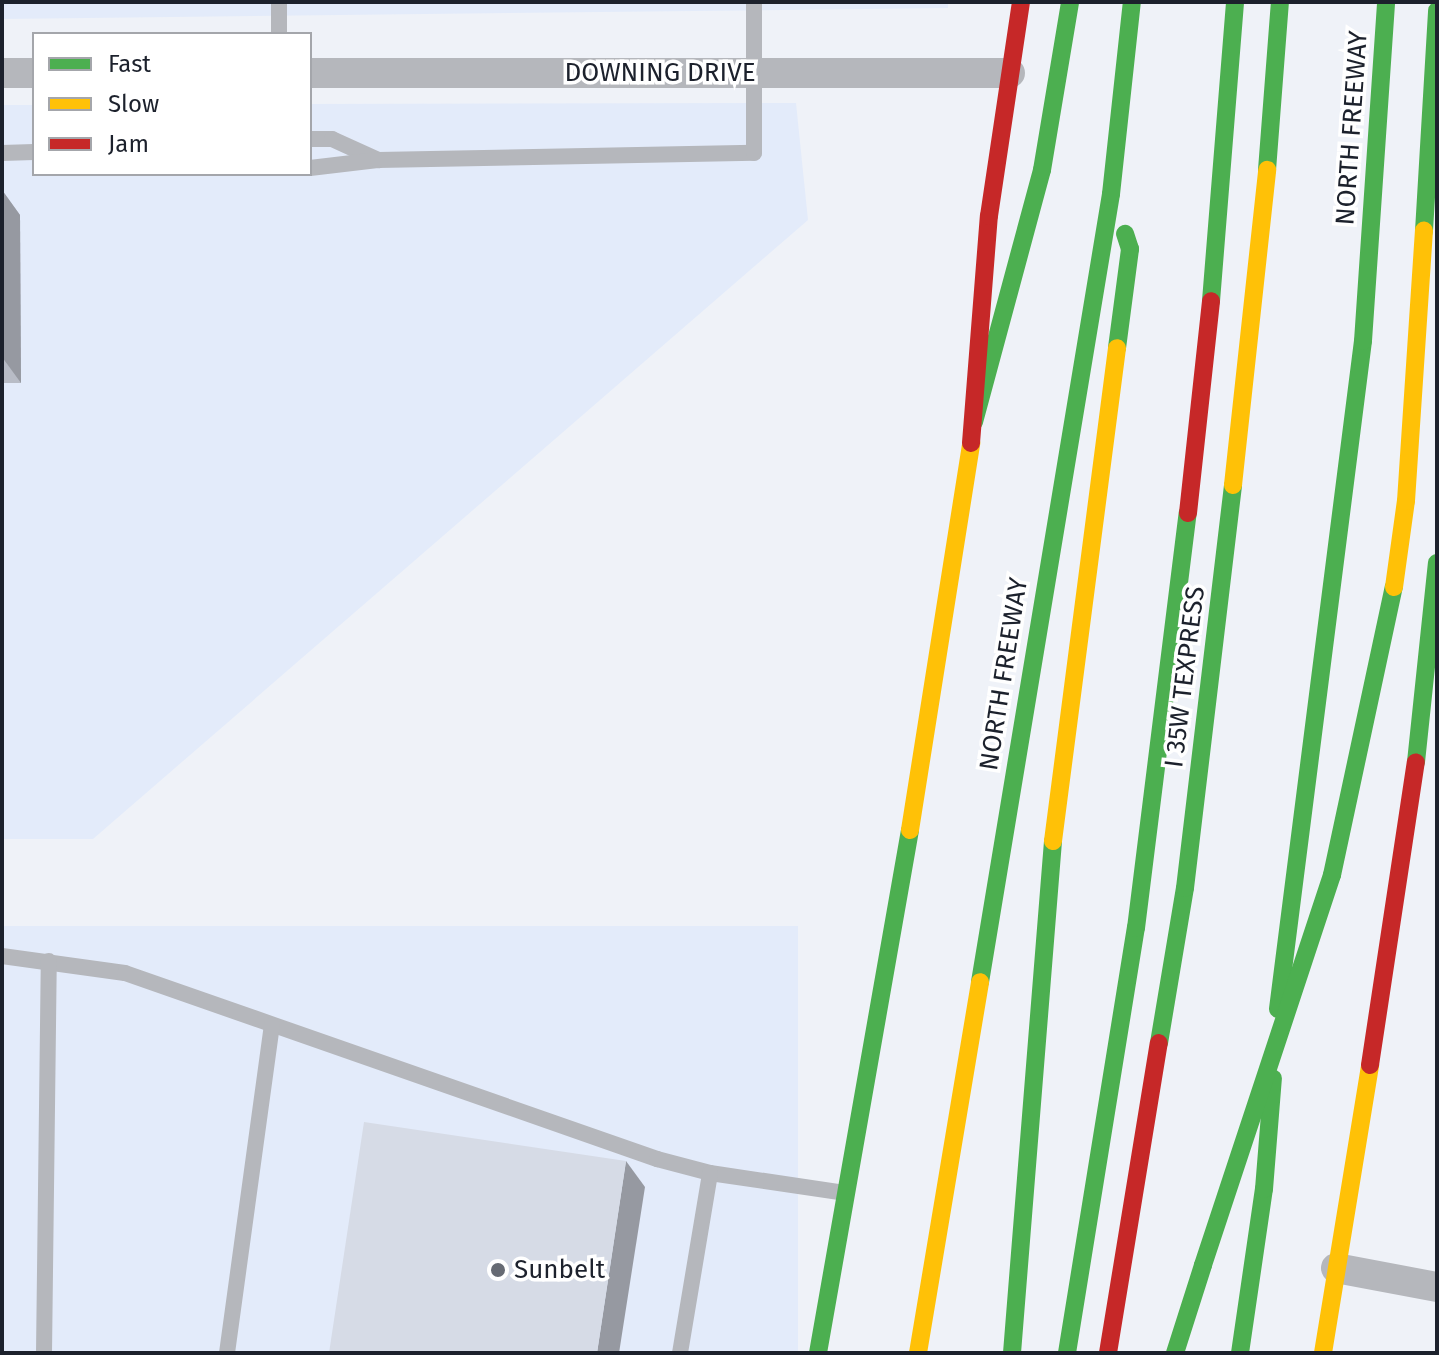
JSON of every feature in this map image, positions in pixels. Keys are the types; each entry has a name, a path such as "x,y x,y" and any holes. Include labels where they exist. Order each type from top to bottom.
{"main road":[{"path":"818,1353 900,896 974,422 989,216 1021,2"},
{"path":"974,422 1042,170 1070,2"},
{"name":"NORTH FREEWAY","path":"918,1353 1111,194 1132,2"},
{"name":"I 35W TEXPRESS","path":"1067,1353 1136,928 1169,677 1209,333 1235,2"},
{"name":"I 35W TEXPRESS","path":"1108,1353 1185,888 1211,686 1268,163 1280,2"},
{"name":"NORTH FREEWAY","path":"1240,1353 1264,1189 1281,971 1363,341 1386,2"},
{"path":"1175,1353 1332,875 1391,613 1406,501 1437,10"},
{"path":"1012,1353 1052,846 1130,249 1111,194"},
{"path":"1323,1353 1408,835 1433,637 1437,563"}],"street":[{"path":"2,73 32,73"},
{"name":"DOWNING DRIVE","path":"312,73 1010,73"},
{"path":"1336,1268 1437,1287"}],"lane":[{"path":"279,2 279,32"},
{"path":"312,168 378,160 754,153 754,2"},
{"path":"312,139 332,139 378,160"},
{"path":"2,153 32,152"},
{"path":"2,956 125,973 710,1173 847,1193"},
{"path":"44,1353 49,961"},
{"path":"227,1353 272,1025"},
{"path":"680,1353 710,1173"}],"shaded area":[{"path":"2,2 948,2 948,8 2,19"},
{"path":"796,103 808,220 93,839 2,839 2,105 32,105 32,176 312,176 312,104"},
{"path":"2,926 798,926 798,1353 2,1353"}],"building":[{"name":"Sunbelt","path":"364,1122 626,1161 597,1353 329,1353"}],"traffic: fast":[{"path":"974,422 1042,170 1070,2"},
{"path":"980,982 1111,194 1132,2"},
{"path":"1211,301 1235,2"},
{"path":"1267,170 1280,2"},
{"path":"1278,1009 1363,341 1386,2"},
{"path":"1424,231 1437,10"},
{"path":"1117,348 1130,249 1125,234"},
{"path":"1159,1043 1185,888 1233,485"},
{"path":"1067,1353 1136,928 1188,513"},
{"path":"1416,762 1437,563"},
{"path":"1203,1265 1332,875 1394,587"},
{"path":"818,1353 910,830"},
{"path":"1012,1353 1053,841"},
{"path":"1240,1353 1264,1189 1273,1078"},
{"path":"1175,1353 1203,1265"}],"traffic: slow":[{"path":"1233,485 1267,170"},
{"path":"1394,587 1406,501 1424,231"},
{"path":"1053,841 1117,348"},
{"path":"910,830 971,443"},
{"path":"918,1353 980,982"},
{"path":"1323,1353 1370,1065"}],"traffic: jam":[{"path":"971,443 989,216 1021,2"},
{"path":"1188,513 1211,301"},
{"path":"1370,1065 1416,762"},
{"path":"1108,1353 1159,1043"}],"place":[{"name":"Sunbelt","path":"498,1270"}]}
